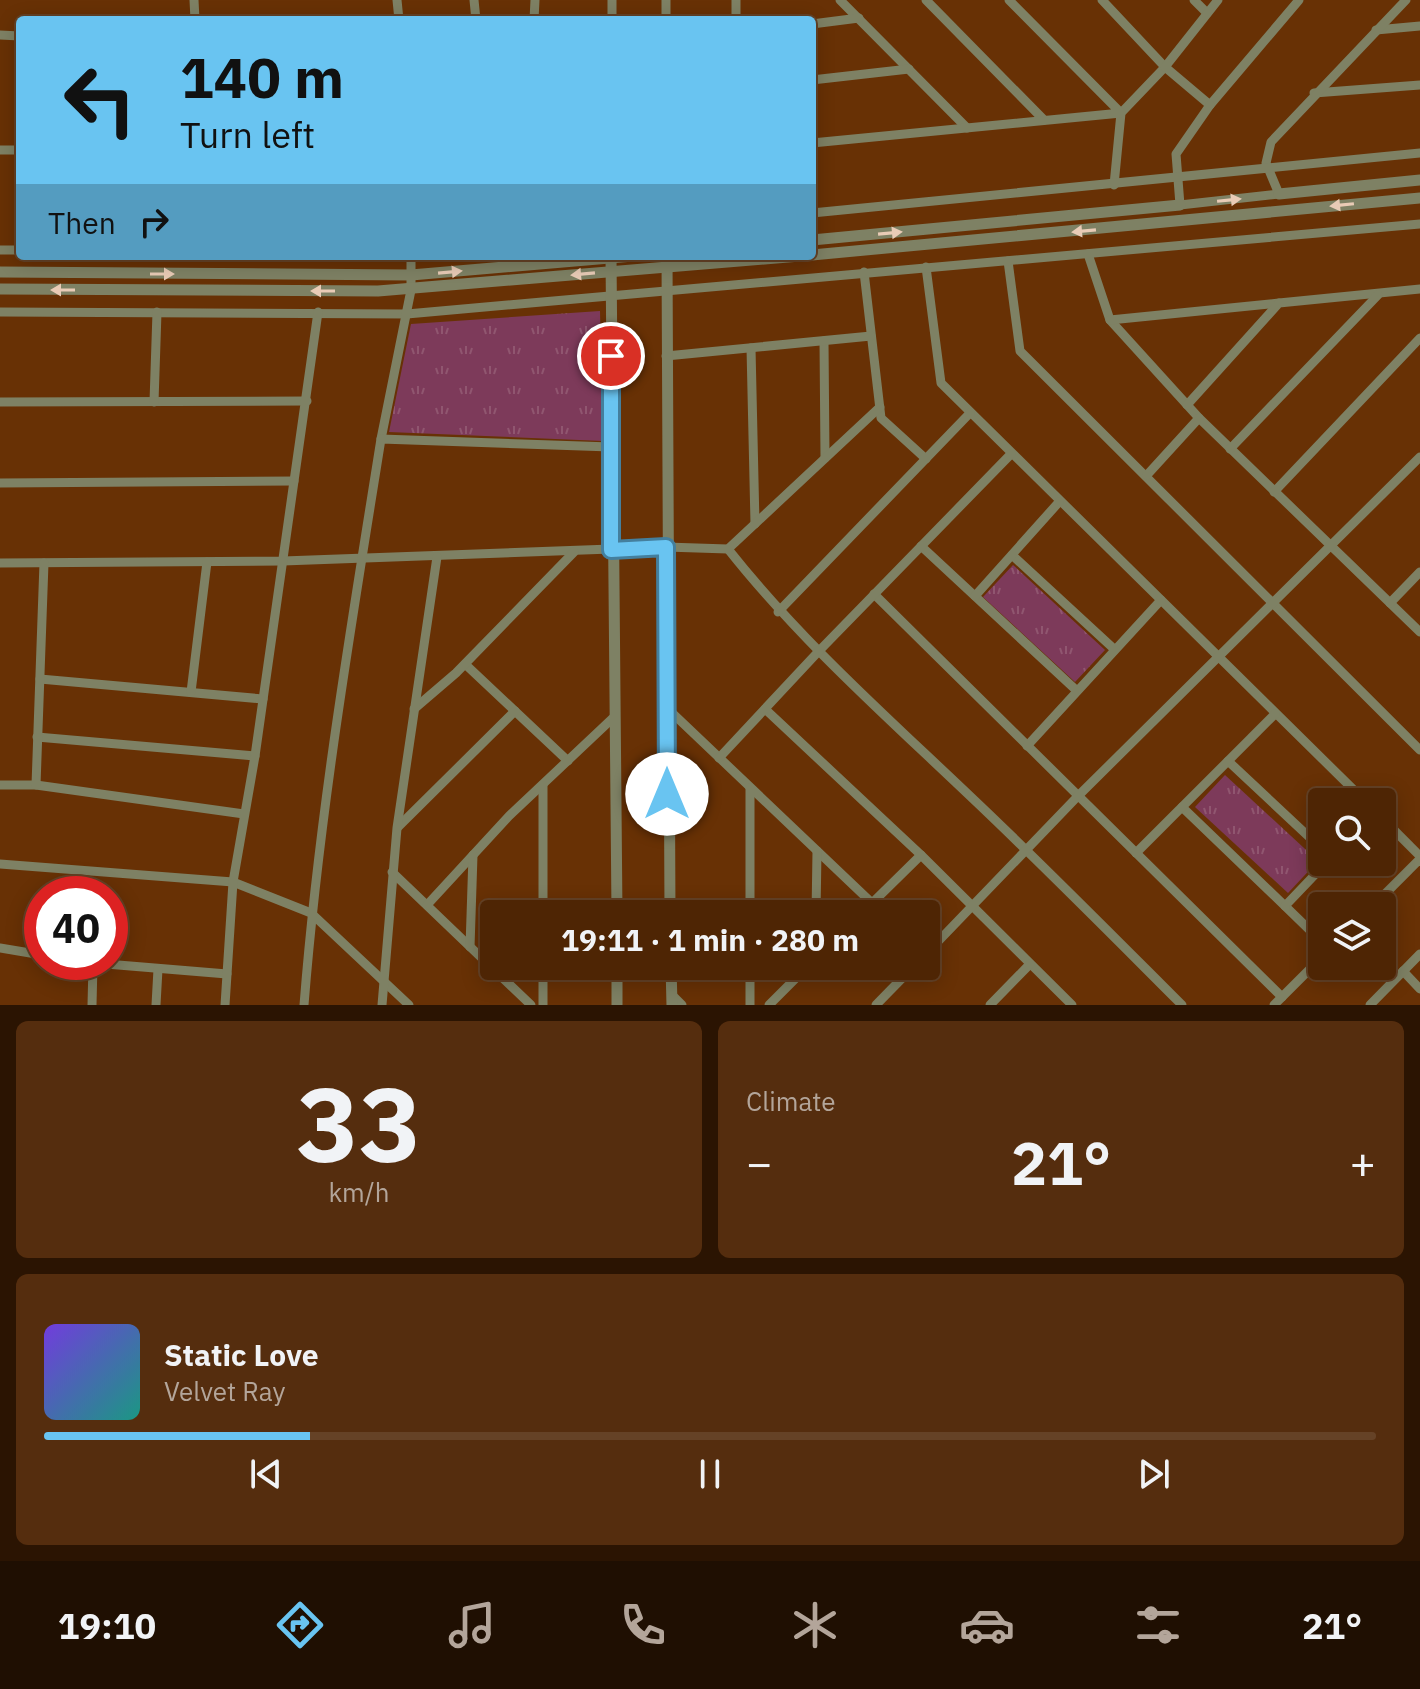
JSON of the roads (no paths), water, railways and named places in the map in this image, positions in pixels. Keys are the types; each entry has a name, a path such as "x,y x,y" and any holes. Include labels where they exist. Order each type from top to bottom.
{"street":[{"path":"840,0 967,128"},
{"path":"926,0 1044,120"},
{"path":"1009,0 1121,113"},
{"path":"1102,0 1165,67 1210,105"},
{"path":"1194,0 1207,13"},
{"path":"1114,185 1121,113 1165,67 1218,0"},
{"path":"1180,205 1176,154 1210,105 1299,0"},
{"path":"1279,194 1266,163 1271,142 1314,93 1406,0"},
{"path":"816,23 859,18"},
{"path":"1376,30 1420,26"},
{"path":"816,80 909,69"},
{"path":"1314,93 1420,85"},
{"path":"816,143 1121,113"},
{"path":"816,213 1269,171 1420,153"},
{"path":"816,240 1420,180"},
{"path":"816,255 1420,198"},
{"path":"0,312 407,314 1420,224"},
{"path":"1088,254 1110,320 1199,418 1420,632"},
{"path":"304,1005 311,913 381,439 411,290 411,260"},
{"path":"0,272 411,275 578,260"},
{"path":"611,260 611,550 617,900"},
{"path":"0,289 411,290 611,272 667,262 711,260"},
{"path":"1008,261 1020,351 1420,750"},
{"path":"667,262 670,900"},
{"path":"926,267 941,383 1352,788"},
{"path":"864,272 881,418 926,459"},
{"path":"1110,320 1420,289"},
{"path":"1230,449 1378,295"},
{"path":"1187,405 1279,303"},
{"path":"154,402 157,312"},
{"path":"225,1005 233,882 255,756 318,312"},
{"path":"666,356 871,336"},
{"path":"1274,492 1420,338"},
{"path":"824,341 825,458"},
{"path":"751,348 755,524"},
{"path":"0,402 307,401"},
{"path":"0,563 283,561 666,547 728,549 880,407"},
{"path":"778,612 970,413"},
{"path":"1147,475 1199,418"},
{"path":"381,439 611,447"},
{"path":"719,758 1011,454"},
{"path":"940,939 1078,796 1420,457"},
{"path":"0,483 294,481"},
{"path":"975,596 1059,502"},
{"path":"921,546 1076,690"},
{"path":"728,549 778,612 1027,849 1182,1005"},
{"path":"414,709 465,664 574,552"},
{"path":"1012,555 1113,648"},
{"path":"382,1005 397,828 437,557"},
{"path":"191,692 207,562"},
{"path":"36,785 44,563"},
{"path":"1390,603 1420,572"},
{"path":"874,594 1282,997"},
{"path":"1027,746 1113,648 1161,600"},
{"path":"465,664 568,761"},
{"path":"40,679 263,699"},
{"path":"667,708 869,900"},
{"path":"765,709 921,855 1072,1005"},
{"path":"397,828 515,711"},
{"path":"1136,853 1275,714"},
{"path":"427,905 473,855 614,717"},
{"path":"37,737 255,756"},
{"path":"1228,761 1308,836"},
{"path":"0,785 36,785 244,814"},
{"path":"543,785 543,900"},
{"path":"750,788 750,900"},
{"path":"1182,807 1308,928"},
{"path":"1386,892 1420,857 1396,832"},
{"path":"816,900 817,851"},
{"path":"470,947 473,855"},
{"path":"875,900 921,855"},
{"path":"0,864 233,882 311,913 409,1005"},
{"path":"392,872 531,1005"},
{"path":"1285,906 1314,876"},
{"path":"1,951 24,953"},
{"path":"1370,1005 1420,954"},
{"path":"990,1005 1030,964"},
{"path":"128,967 227,974"},
{"path":"156,1005 158,969"},
{"path":"1274,1005 1308,971"},
{"path":"1403,971 1420,989"},
{"path":"92,1005 93,980"},
{"path":"543,980 543,1005"},
{"path":"617,980 617,1005"},
{"path":"671,980 672,1000 682,1005"},
{"path":"750,980 750,1005"},
{"path":"769,1005 794,980"},
{"path":"876,1005 900,980"}]}
